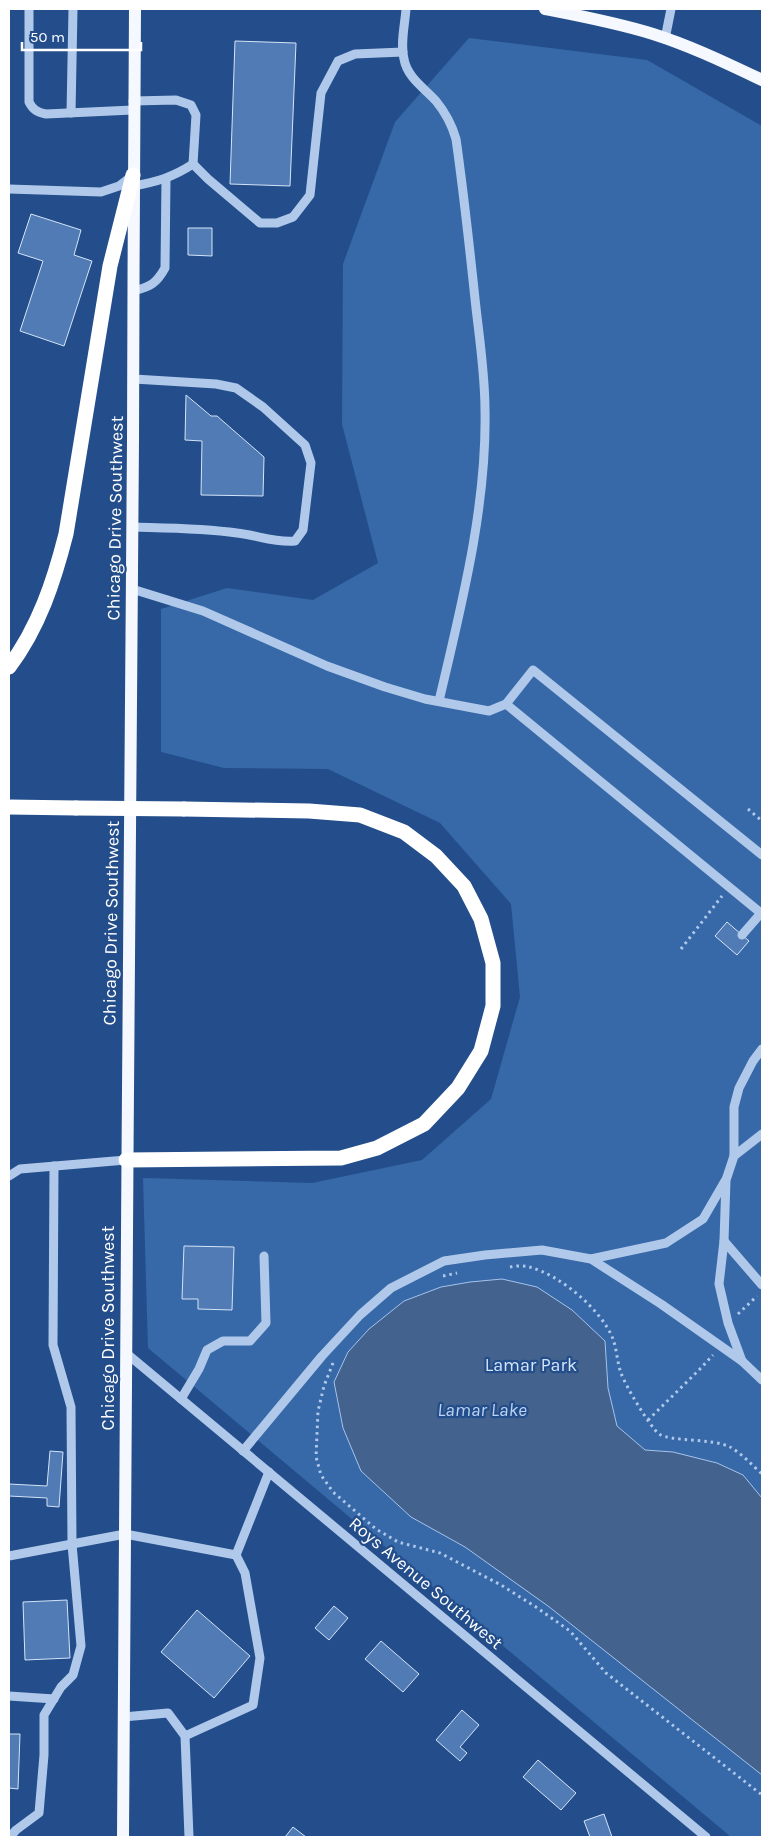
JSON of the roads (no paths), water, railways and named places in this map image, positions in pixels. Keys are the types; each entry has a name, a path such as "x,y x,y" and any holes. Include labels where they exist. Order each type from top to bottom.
{"highway":[{"path":"9,667 20,652 39,615 55,576 66,534 110,266 133,180"},
{"path":"9,807 309,811 360,815 404,832 436,856 464,886 481,919 492,963 493,1006 481,1051 458,1088 424,1124 377,1148 341,1158 126,1160"}],"main road":[{"name":"Chicago Drive Southwest","path":"123,1837 135,9"},
{"path":"545,9 595,19 665,39 711,56 762,80"}],"street":[{"path":"29,9 29,102 33,108 39,113 71,113 176,100 191,106 196,115 193,164 260,223 277,223 293,217 310,195 321,93 338,61 355,54 403,52"},
{"path":"71,113 73,9"},
{"path":"406,9 403,52 407,68 414,79 444,113 452,126 456,138 483,365 484,453 479,504 460,607 439,701"},
{"path":"665,39 671,9"},
{"path":"9,190 101,192 133,180 155,182 176,175 193,164"},
{"path":"134,291 149,287 158,281 165,268 166,178"},
{"path":"132,527 201,529 240,533 285,542 295,540 302,530 311,463 306,445 263,407 236,388 216,384 134,379"},
{"path":"132,589 203,611 358,678 393,690 439,701 489,711 506,704 533,670 762,855"},
{"path":"506,704 762,913 742,935"},
{"path":"591,1259 666,1242 703,1219 726,1180 734,1156 734,1107 739,1088 753,1061 762,1049"},
{"path":"734,1156 762,1134"},
{"path":"9,1176 20,1169 126,1160"},
{"path":"10,1837 16,1830 39,1814 44,1755 44,1715 61,1687 73,1674 81,1646 72,1544 71,1407 53,1345 54,1166"},
{"path":"726,1180 724,1240 719,1284 728,1323 742,1361"},
{"path":"724,1240 762,1285"},
{"path":"242,1450 322,1356 360,1315 391,1288 444,1261 485,1255 542,1250 591,1259 720,1345 742,1361 762,1380"},
{"path":"181,1399 199,1369 206,1350 223,1341 250,1341 266,1323 264,1256"},
{"name":"Roys Avenue Southwest","path":"126,1352 706,1837"},
{"path":"185,1736 253,1705 260,1658 245,1573 236,1555 269,1472"},
{"path":"9,1556 125,1534 236,1555"},
{"path":"9,1696 54,1699"},
{"path":"123,1717 168,1713 185,1736 189,1837"}],"water":[{"name":"Lamar Lake","path":"502,1279 537,1287 572,1310 605,1341 608,1388 617,1426 645,1450 673,1452 717,1463 743,1475 762,1498 762,1775 548,1606 465,1547 411,1517 361,1471 343,1428 334,1382 348,1352 369,1329 404,1301 441,1287"}],"park label":[{"name":"Lamar Park","path":"531,1365"}]}
